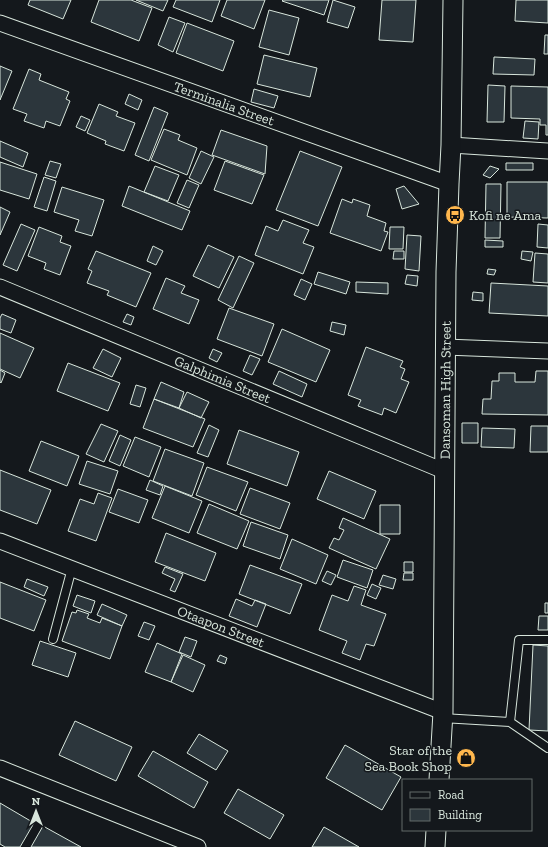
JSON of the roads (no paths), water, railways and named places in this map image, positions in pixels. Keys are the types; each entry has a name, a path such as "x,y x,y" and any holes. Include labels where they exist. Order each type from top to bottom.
{"street":[{"name":"Dansoman High Street","path":"439,779 443,715 445,347 451,146 453,0"},
{"name":"Terminalia Street","path":"0,23 449,184"},
{"path":"451,146 548,151"},
{"name":"Galphimia Street","path":"0,287 444,471"},
{"path":"445,347 548,351"},
{"name":"Otaapon Street","path":"0,541 443,715"},
{"path":"0,768 198,847"},
{"path":"435,847 436,831"}],"lane":[{"path":"53,639 72,568"},
{"path":"510,722 519,640 548,640"},
{"path":"443,715 510,722 548,748"}],"place":[{"name":"Kofi ne Ama","path":"455,215"},
{"name":"Star of the Sea Book Shop","path":"466,758"}]}
